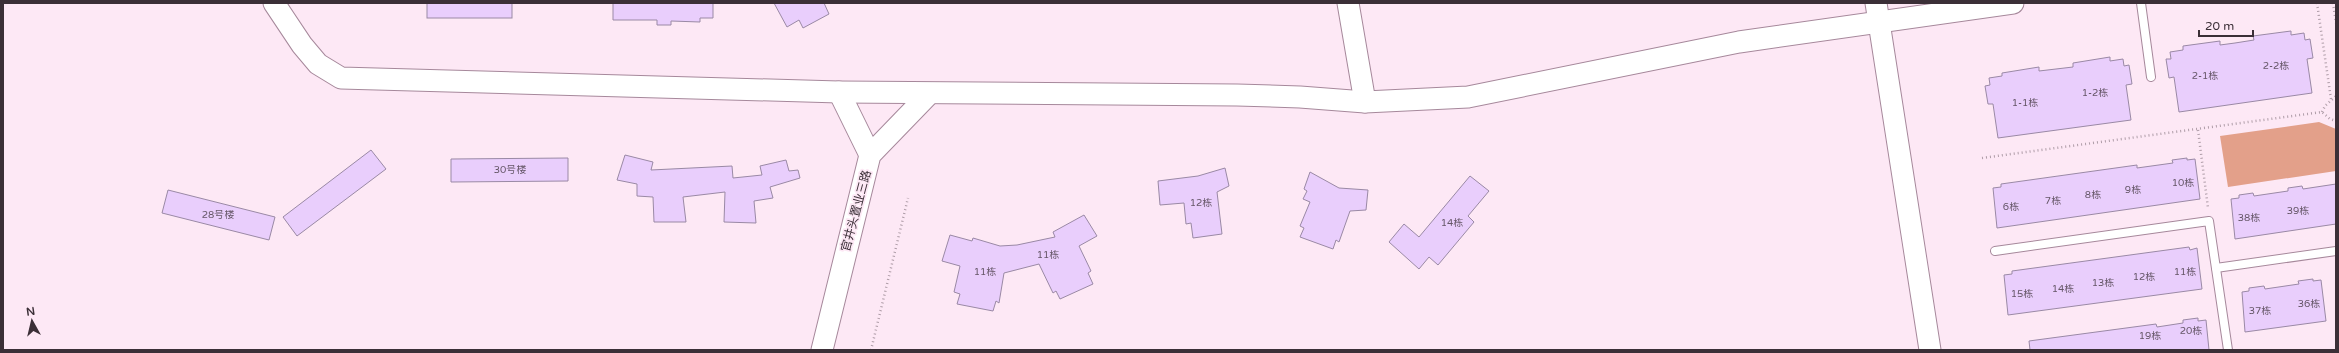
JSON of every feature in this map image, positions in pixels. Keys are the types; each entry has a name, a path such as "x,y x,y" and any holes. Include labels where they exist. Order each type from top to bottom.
{"street":[{"path":"274,3 302,45 318,64 341,78 929,94 1236,95 1300,97 1365,102 1468,97 1878,13 2014,3"},
{"path":"1348,3 1365,102"},
{"path":"1878,13 1930,350"},
{"path":"839,92 870,154"},
{"name":"官井头置业三路","path":"822,350 870,154 929,94"}],"lane":[{"path":"2141,3 2151,77"},
{"path":"1996,251 2209,220 2228,350"},
{"path":"2216,268 2336,251"}],"path":[{"path":"2317,3 2331,99"},
{"path":"2333,3 2336,23"},
{"path":"2322,112 2324,106 2336,96"},
{"path":"1982,158 2198,130 2322,112 2330,119 2336,120"},
{"path":"2198,130 2209,220"},
{"path":"871,350 908,198"}],"shaded area":[{"path":"2319,122 2336,129 2336,171 2228,187 2220,136"}],"building":[{"path":"427,3 512,3 512,18 427,18"},
{"path":"613,3 713,3 713,18 700,18 700,22 671,21 671,25 657,25 657,20 613,20"},
{"path":"774,3 824,3 829,14 803,28 799,20 787,27"},
{"path":"2291,31 2291,35 2304,33 2305,40 2310,39 2313,58 2307,59 2312,93 2179,112 2174,77 2169,78 2166,59 2171,59 2170,52 2183,50 2183,46 2220,41 2220,45 2235,43 2254,40 2253,36"},
{"path":"2110,57 2110,61 2123,59 2124,66 2129,65 2132,84 2126,85 2131,120 1998,138 1993,104 1988,104 1985,86 1990,85 1989,78 2002,76 2002,73 2039,67 2039,71 2073,67 2073,63"},
{"path":"371,150 386,169 297,236 283,217"},
{"path":"625,155 653,162 651,170 732,166 733,178 762,175 760,166 786,160 789,171 798,170 800,178 770,187 773,198 754,201 756,223 724,222 725,192 683,197 686,222 654,222 653,197 637,196 637,184 617,180"},
{"path":"568,158 568,181 451,182 451,159"},
{"path":"2187,158 2187,160 2195,159 2200,199 1997,228 1993,188 2001,187 2001,184 2137,165 2137,168 2173,163 2172,160"},
{"path":"1225,168 1229,186 1217,192 1222,234 1193,238 1191,223 1186,224 1184,203 1160,205 1158,181 1198,176"},
{"path":"1310,172 1339,188 1368,190 1366,210 1350,211 1339,242 1336,240 1333,249 1300,237 1304,228 1300,226 1310,202 1303,199 1307,191 1304,189"},
{"path":"1470,176 1489,191 1468,216 1474,222 1438,265 1429,257 1419,269 1389,242 1404,224 1419,237"},
{"path":"2336,184 2336,224 2235,239 2231,199 2239,198 2239,195 2253,193 2254,196 2288,191 2288,188 2302,186 2303,189"},
{"path":"168,190 275,217 269,240 162,213"},
{"path":"1084,215 1097,236 1079,246 1091,271 1088,273 1093,284 1060,299 1056,291 1053,293 1039,264 1004,273 999,303 996,301 993,311 957,304 960,294 954,292 960,266 942,261 950,235 972,241 973,238 1000,246 1017,245 1055,237 1053,232"},
{"path":"2189,247 2190,250 2197,248 2202,289 2008,315 2004,275 2012,274 2012,271"},
{"path":"2313,279 2313,281 2321,280 2326,321 2245,332 2242,292 2249,291 2249,288 2264,286 2265,289 2299,284 2298,281"},
{"path":"2198,318 2198,321 2206,320 2209,350 2030,350 2029,341 2156,324 2157,327 2183,323 2183,320"}]}
